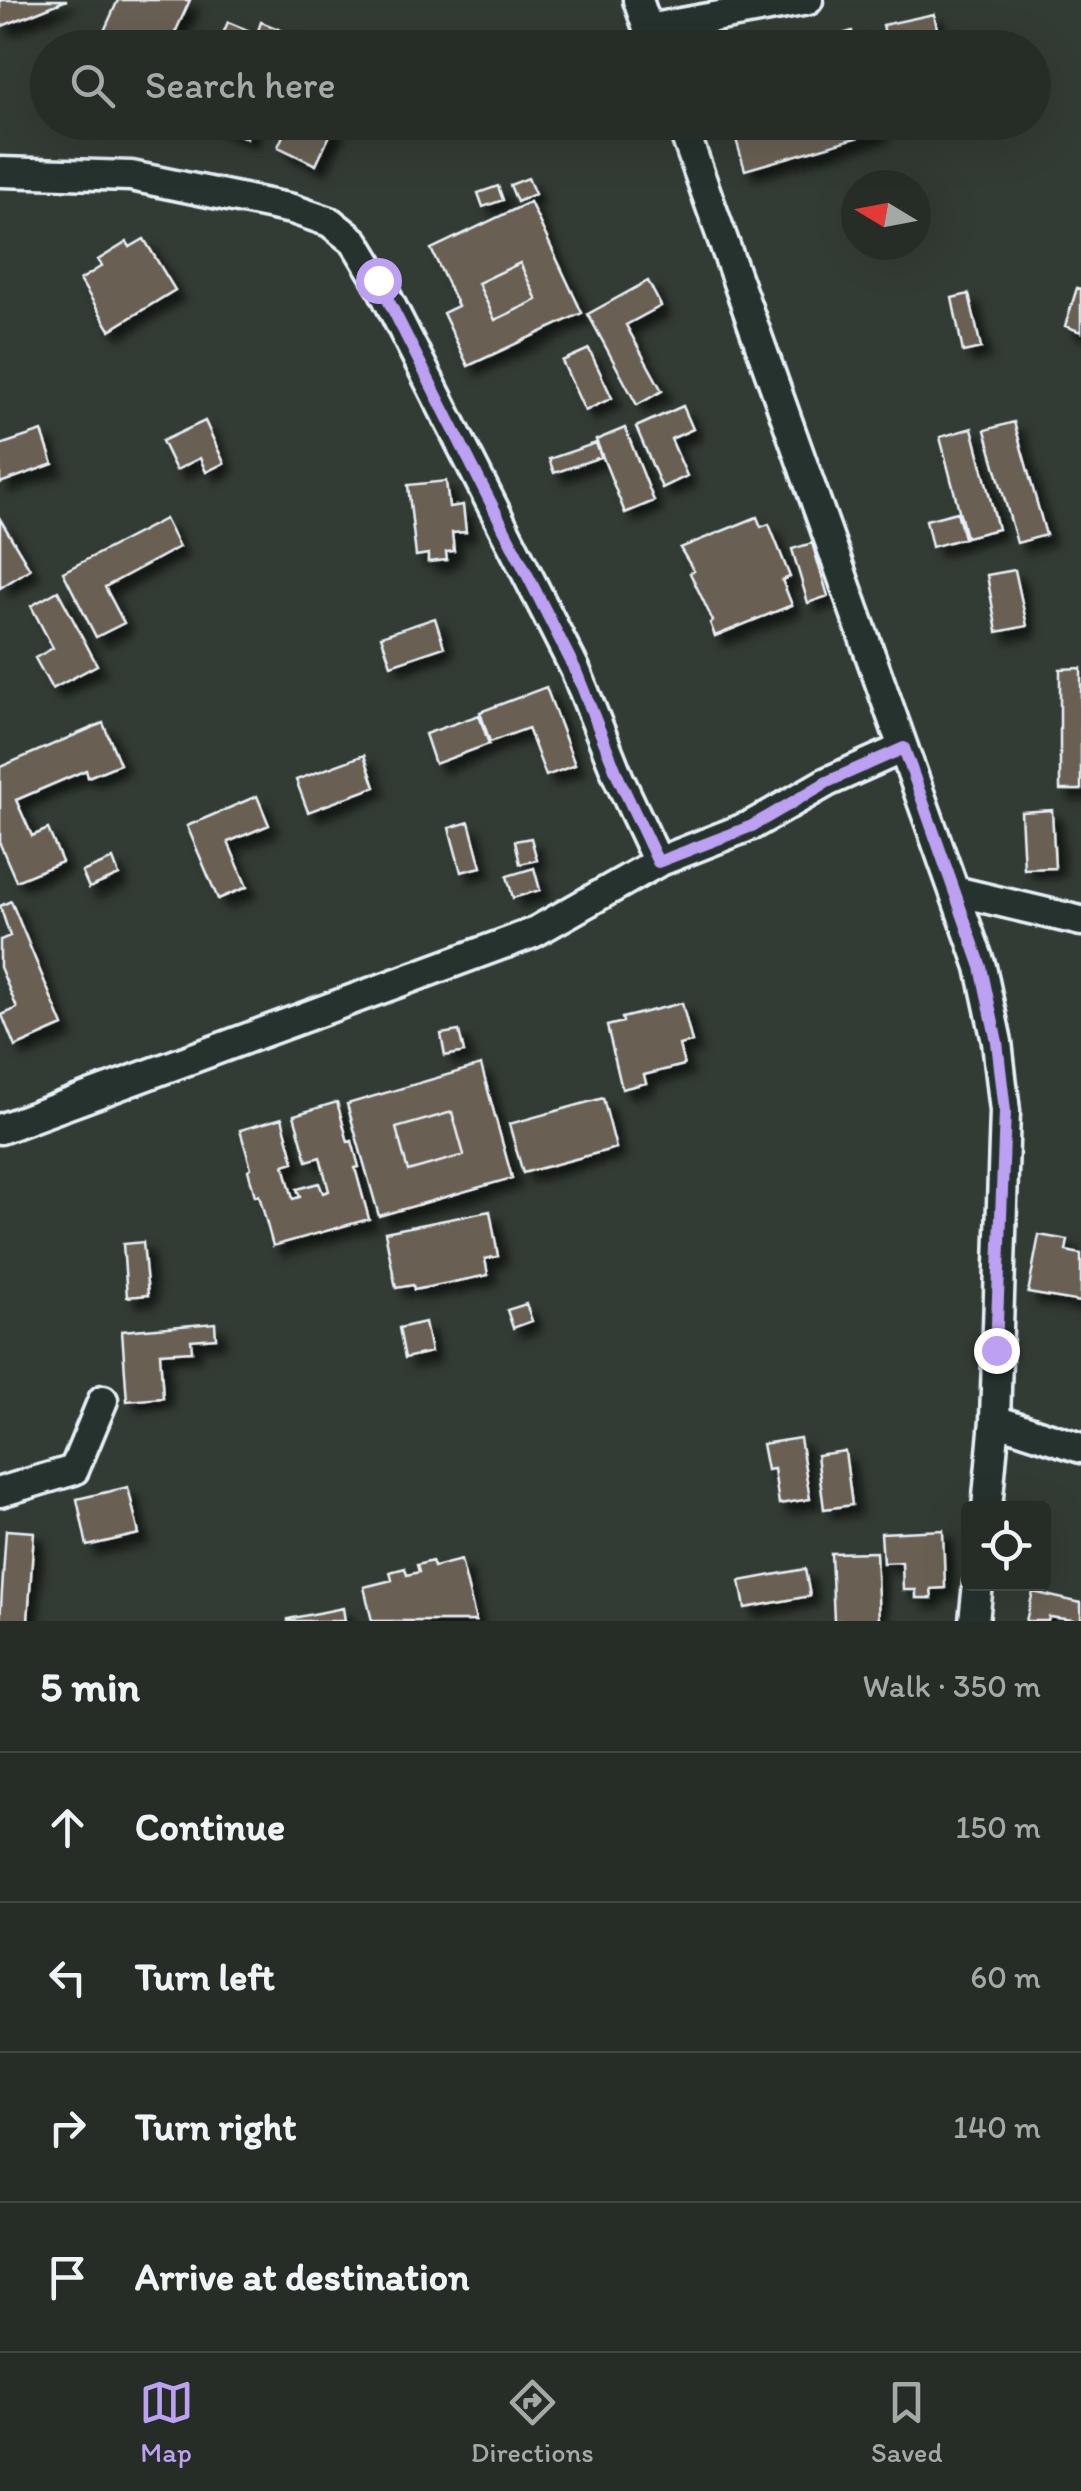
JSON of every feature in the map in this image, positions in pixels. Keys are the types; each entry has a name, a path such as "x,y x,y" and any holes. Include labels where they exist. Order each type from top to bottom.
{"street":[{"path":"638,0 649,30"},
{"path":"685,30 808,0"},
{"path":"687,140 981,967 997,1042 1005,1111 995,1420 988,1501"},
{"path":"0,172 131,176 292,209 330,222 355,242 378,280 575,669 619,779 658,862"},
{"path":"0,1129 533,933 658,862 752,826 827,782 904,748"},
{"path":"955,891 1081,920"},
{"path":"0,1492 74,1470 103,1400"},
{"path":"995,1420 1081,1448"},
{"path":"974,1621 977,1591"}],"building":[{"path":"0,0 67,0 0,27"},
{"path":"118,0 190,0 176,30 105,30"},
{"path":"934,14 937,30 884,30 883,25"},
{"path":"228,22 247,30 225,30"},
{"path":"261,22 281,30 258,30"},
{"path":"281,140 328,140 316,165 278,147"},
{"path":"736,140 849,140 745,170"},
{"path":"528,178 535,194 517,202 510,185"},
{"path":"498,186 503,200 483,207 478,193"},
{"path":"530,202 582,313 468,366 443,313 458,306 431,249","holes":["520,263 537,300 495,320 478,283"]},
{"path":"144,239 175,290 110,330 80,280 102,266 98,260 127,242 130,247"},
{"path":"520,263 537,300 495,320 478,283"},
{"path":"648,281 661,306 626,325 662,391 637,405 588,314"},
{"path":"1077,288 1081,289 1081,332 1065,326"},
{"path":"969,294 981,348 963,352 952,298"},
{"path":"589,349 612,398 585,411 562,361"},
{"path":"683,406 693,429 671,439 687,476 662,488 636,427"},
{"path":"205,421 224,463 206,472 200,458 176,470 162,441"},
{"path":"1014,422 1046,535 1017,543 985,430"},
{"path":"625,428 654,501 625,513 596,440"},
{"path":"972,428 998,529 966,537 940,437"},
{"path":"42,431 53,464 0,483 0,445"},
{"path":"596,443 601,457 554,473 549,459"},
{"path":"446,481 449,507 463,505 466,532 452,533 454,551 446,552 447,560 428,562 428,554 416,556 408,485"},
{"path":"957,512 964,538 932,547 926,520"},
{"path":"757,517 761,527 769,524 790,577 782,580 792,605 715,636 710,623 713,621 690,573 694,571 680,548"},
{"path":"0,519 30,569 0,588"},
{"path":"165,519 179,547 105,587 124,623 96,637 63,572"},
{"path":"812,543 828,596 808,603 792,549"},
{"path":"1015,570 1027,626 997,632 987,575"},
{"path":"58,591 97,665 52,689 35,658 53,648 31,606"},
{"path":"435,618 444,647 391,665 381,636"},
{"path":"1081,668 1081,790 1060,790 1060,669"},
{"path":"546,687 575,765 546,776 528,728 490,742 480,712"},
{"path":"479,715 489,744 435,764 425,734"},
{"path":"103,723 120,764 88,777 86,770 16,800 32,836 48,829 62,862 16,881 0,844 0,767"},
{"path":"364,755 375,787 308,812 296,780"},
{"path":"257,796 269,825 228,842 247,887 218,899 187,826"},
{"path":"1052,810 1055,868 1024,869 1021,812"},
{"path":"469,822 481,867 461,872 449,828"},
{"path":"531,838 537,860 520,864 515,841"},
{"path":"113,859 119,875 89,888 82,872"},
{"path":"534,868 540,890 513,898 507,876"},
{"path":"11,901 63,1026 15,1047 2,1015 17,1008 0,967 0,940 10,936 0,906"},
{"path":"682,1003 692,1042 679,1045 684,1065 644,1075 646,1083 622,1089 607,1026 623,1022 622,1018"},
{"path":"459,1031 464,1052 445,1056 441,1034"},
{"path":"481,1065 512,1178 379,1216 347,1104","holes":["452,1112 464,1155 408,1171 396,1128"]},
{"path":"603,1098 616,1148 523,1173 509,1124"},
{"path":"337,1102 348,1142 352,1141 369,1219 273,1246 259,1195 255,1196 240,1130 282,1118 294,1162 284,1165 293,1199 300,1197 297,1189 319,1183 323,1193 329,1191 320,1157 307,1161 294,1115"},
{"path":"452,1112 464,1155 408,1171 396,1128"},
{"path":"490,1211 498,1256 485,1259 488,1275 414,1290 413,1285 396,1288 385,1232"},
{"path":"1039,1235 1068,1240 1066,1251 1081,1254 1081,1302 1028,1293"},
{"path":"143,1242 148,1295 127,1297 123,1244"},
{"path":"526,1304 532,1321 513,1328 507,1310"},
{"path":"425,1322 431,1352 405,1358 399,1328"},
{"path":"215,1323 216,1338 191,1340 192,1351 160,1353 163,1398 127,1401 122,1331"},
{"path":"800,1438 810,1499 779,1504 774,1469 767,1470 762,1444"},
{"path":"845,1451 852,1505 824,1509 817,1455"},
{"path":"128,1487 139,1534 87,1546 77,1499"},
{"path":"6,1530 34,1532 28,1621 0,1621"},
{"path":"943,1530 945,1588 931,1589 932,1598 916,1598 916,1590 903,1590 902,1562 883,1563 881,1533"},
{"path":"876,1552 879,1621 834,1621 831,1553"},
{"path":"461,1560 476,1621 372,1621 364,1587 392,1580 390,1572 405,1568 407,1575 419,1572 417,1565 432,1561 434,1567"},
{"path":"805,1569 810,1596 745,1608 740,1581"},
{"path":"1033,1592 1081,1603 1081,1621 1049,1617 1048,1621 1026,1621"},
{"path":"343,1608 345,1621 288,1621 288,1619"}],"route":[{"path":"378,280 575,669 619,779 658,862 752,826 827,782 904,748 981,967 997,1042 1005,1111 996,1350"}]}
